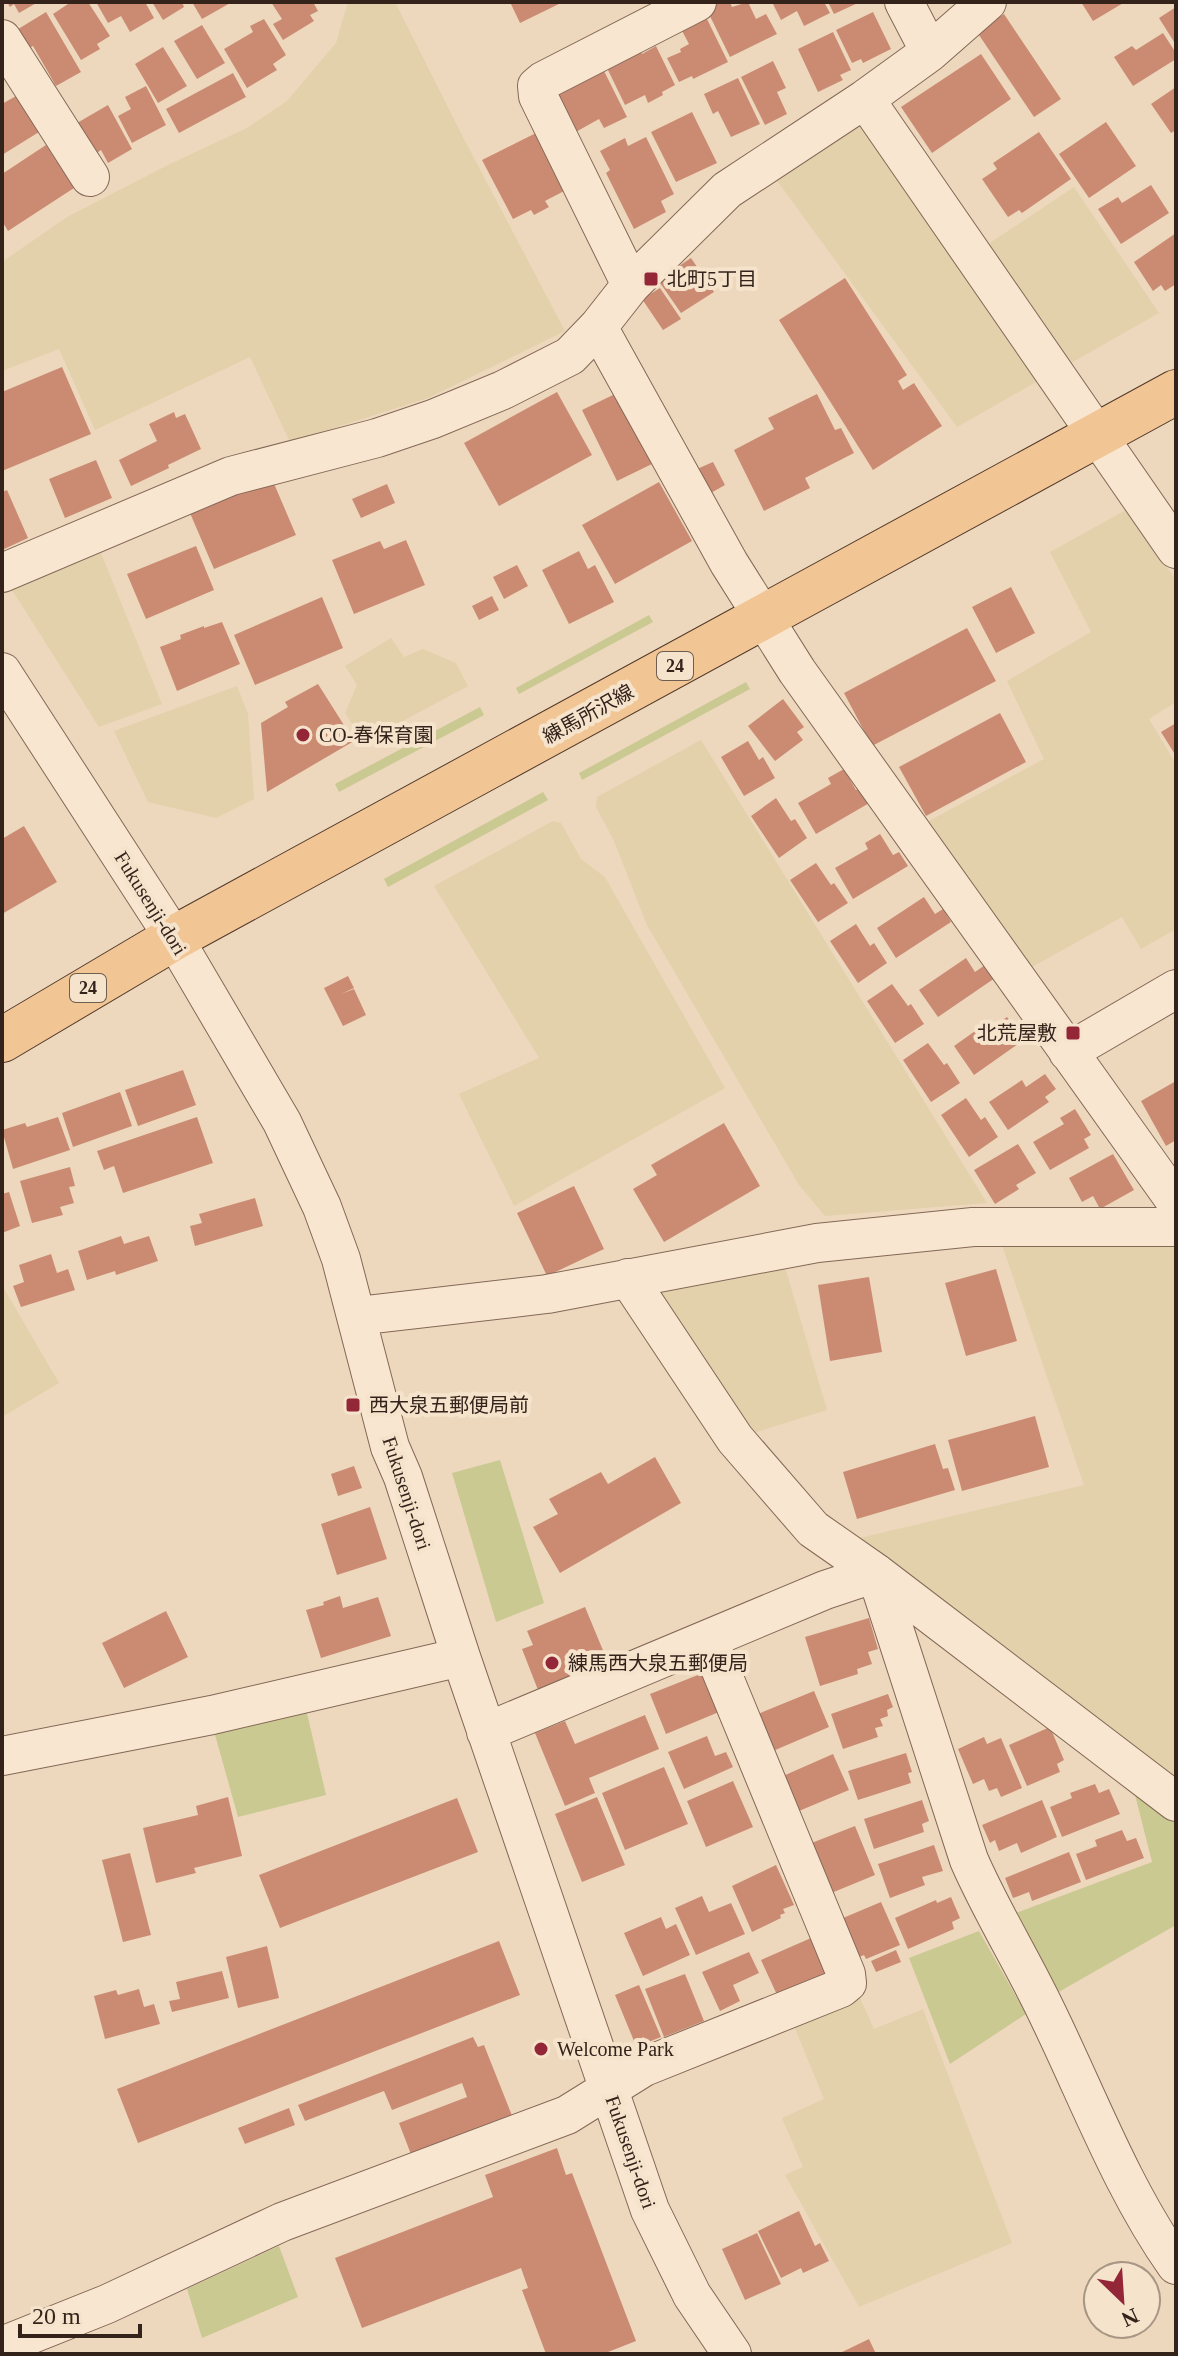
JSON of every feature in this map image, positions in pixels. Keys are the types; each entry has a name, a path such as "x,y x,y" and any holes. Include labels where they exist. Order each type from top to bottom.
{"main road":[{"name":"練馬所沢線","path":"2,1040 174,938 1176,392"}],"street":[{"path":"631,285 538,96 537,86 697,2"},
{"path":"904,2 930,52"},
{"path":"2,573 231,476 377,438 447,413 503,390 570,356 631,285 727,190 930,52 987,2"},
{"path":"2,39 90,177"},
{"path":"865,99 1176,549"},
{"path":"598,327 762,618 797,671 1176,1202"},
{"name":"Fukusenji-dori","path":"2,672 174,938 298,1154 333,1233 390,1447 403,1477 486,1732 650,2210 715,2349"},
{"path":"1068,1052 1176,989"},
{"path":"357,1316 547,1294 817,1243 973,1227 1176,1227"},
{"path":"628,1278 735,1439 813,1529 876,1573 1176,1802"},
{"path":"486,1732 825,1590 876,1573"},
{"path":"876,1573 969,1860 987,1901 1049,2015 1120,2168 1159,2241 1176,2265"},
{"path":"2,2346 107,2304 282,2222 567,2115 644,2067 847,1983 841,1960 708,1639"},
{"path":"2,1756 212,1715 461,1657"}],"shaded area":[{"path":"348,2 395,2 565,331 428,398 290,442 250,357 95,430 59,349 2,371 2,262 67,217 247,128 287,101 336,43"},
{"path":"861,116 1045,377 957,427 770,171"},
{"path":"1074,187 1159,313 1064,367 981,249"},
{"path":"1126,510 1176,580 1176,702 1149,719 1176,764 1176,929 1141,949 1122,917 1032,967 927,822 1044,759 1007,681 1091,632 1050,552"},
{"path":"101,553 162,704 99,727 12,590"},
{"path":"649,615 653,622 519,694 516,688"},
{"path":"391,638 404,657 423,649 456,663 468,686 364,742 345,713 357,685 345,666"},
{"path":"746,682 750,689 582,780 579,773"},
{"path":"237,686 248,714 254,799 216,818 148,802 114,731"},
{"path":"480,707 484,715 339,792 335,784"},
{"path":"701,740 987,1203 825,1216 799,1185 647,925 614,841 596,807 597,797"},
{"path":"543,792 548,800 388,887 384,879"},
{"path":"553,821 561,823 581,859 605,877 725,1088 514,1206 459,1094 539,1058 434,886"},
{"path":"1000,1239 1176,1242 1176,1783 847,1541 1084,1485"},
{"path":"785,1267 827,1410 750,1434 660,1302 661,1291"},
{"path":"2,1285 59,1383 2,1417"},
{"path":"500,1460 544,1603 496,1622 452,1473"},
{"path":"306,1709 326,1795 238,1817 214,1731"},
{"path":"1134,1791 1176,1824 1176,1925 1057,1993 1016,1913 1152,1862"},
{"path":"979,1931 1026,2014 950,2064 909,1958"},
{"path":"860,1998 874,2029 923,2009 1012,2243 859,2307 785,2175 803,2167 782,2118 824,2099 794,2026"},
{"path":"279,2246 298,2297 202,2338 187,2289"}],"building":[{"path":"7,2 38,2 19,13 14,4 10,7"},
{"path":"71,2 88,2 110,36 97,44 100,49 81,60 53,14"},
{"path":"96,2 145,2 154,18 130,32 121,16 108,23"},
{"path":"152,2 182,2 184,7 163,20"},
{"path":"192,2 232,2 202,19"},
{"path":"271,2 313,2 318,11 310,15 314,21 283,40 273,24 282,19"},
{"path":"510,2 563,2 520,23"},
{"path":"718,2 730,2 732,7 748,2 756,19 766,14 777,34 730,57 706,8"},
{"path":"772,2 824,2 830,13 804,26 797,11 781,20"},
{"path":"828,2 860,2 834,14"},
{"path":"1081,2 1125,2 1093,21"},
{"path":"1176,7 1176,45 1159,18"},
{"path":"46,12 81,72 56,86 33,46 26,50 15,31"},
{"path":"873,12 891,49 863,63 861,59 852,63 836,30"},
{"path":"1004,14 1061,99 1034,117 977,32"},
{"path":"706,17 728,62 693,79 692,76 679,82 667,58 681,52 680,49 689,44 681,29"},
{"path":"264,19 286,55 273,64 277,70 247,88 224,49 253,32 250,26"},
{"path":"202,25 225,63 197,79 174,41"},
{"path":"833,32 851,70 840,75 843,80 818,92 798,49"},
{"path":"1163,33 1176,53 1176,59 1133,86 1114,57 1132,46 1136,50"},
{"path":"636,42 642,54 656,46 675,85 648,103 645,95 625,105 607,68"},
{"path":"163,47 187,86 158,103 135,64"},
{"path":"981,54 1011,99 932,153 901,107"},
{"path":"773,61 786,88 777,92 787,114 765,125 741,77"},
{"path":"604,71 627,117 604,128 599,119 574,133 555,95"},
{"path":"233,73 246,97 179,133 166,109"},
{"path":"738,78 760,124 731,137 718,111 713,114 704,94"},
{"path":"146,86 166,125 132,143 118,116 131,109 125,97"},
{"path":"1176,87 1176,130 1171,133 1151,104"},
{"path":"16,96 39,132 2,155 2,104"},
{"path":"108,105 132,149 108,163 101,150 94,155 77,123"},
{"path":"692,112 717,163 676,182 651,132"},
{"path":"1106,122 1136,166 1089,198 1059,154"},
{"path":"1039,132 1071,179 1022,213 1019,210 1008,217 982,179 997,169 993,163"},
{"path":"536,133 566,190 545,201 549,207 534,215 531,210 513,219 482,160"},
{"path":"646,137 674,194 661,201 666,212 634,229 606,173 610,170 600,151 625,138 628,146"},
{"path":"46,145 74,188 8,231 2,221 2,174"},
{"path":"1151,185 1169,213 1121,244 1098,209 1118,197 1122,203"},
{"path":"1176,233 1176,284 1165,291 1161,285 1153,291 1134,262"},
{"path":"691,258 714,292 681,313 658,280"},
{"path":"845,278 907,375 898,381 903,390 914,383 942,426 873,470 779,320"},
{"path":"660,288 681,319 663,330 642,299"},
{"path":"62,367 91,434 2,471 2,392"},
{"path":"557,392 592,455 499,506 464,443"},
{"path":"617,393 652,464 617,481 582,410"},
{"path":"817,394 835,430 841,428 854,453 805,478 810,488 764,511 734,450 774,429 768,418"},
{"path":"174,412 176,418 185,414 201,449 131,486 119,460 157,441 149,424"},
{"path":"96,460 112,498 65,518 49,479"},
{"path":"713,462 725,485 709,494 697,469"},
{"path":"272,479 296,535 214,569 190,513"},
{"path":"659,482 692,541 615,584 582,525"},
{"path":"387,484 395,503 361,518 352,499"},
{"path":"7,490 28,538 2,550 2,492"},
{"path":"406,540 425,585 354,614 332,560 380,541 384,549"},
{"path":"196,546 214,590 146,619 127,574"},
{"path":"579,551 588,569 595,565 614,602 569,624 542,570"},
{"path":"517,565 528,586 504,599 493,577"},
{"path":"1011,587 1035,633 996,653 972,607"},
{"path":"492,596 499,610 479,620 472,606"},
{"path":"322,597 343,648 255,685 234,635"},
{"path":"222,622 240,664 177,691 160,647 181,639 180,635"},
{"path":"967,628 996,681 872,746 844,693"},
{"path":"318,684 354,741 267,792 261,723 288,707 285,702"},
{"path":"783,699 804,727 797,732 803,740 775,761 748,726"},
{"path":"1000,713 1026,762 926,816 899,767"},
{"path":"1176,723 1176,756 1161,732"},
{"path":"748,741 759,760 763,757 775,778 744,796 721,757"},
{"path":"844,769 856,790 862,787 871,802 816,834 798,803 831,784 828,778"},
{"path":"776,798 807,838 779,858 751,816"},
{"path":"24,826 57,882 2,914 2,839"},
{"path":"880,834 893,855 899,852 908,866 853,899 835,868 868,849 865,843"},
{"path":"816,863 848,903 818,922 790,880"},
{"path":"924,897 935,914 943,909 951,922 896,958 877,928"},
{"path":"856,924 870,946 874,943 887,963 858,983 830,941"},
{"path":"966,958 975,972 985,965 995,978 938,1017 919,990"},
{"path":"348,976 354,988 341,994 354,989 366,1015 343,1026 324,988"},
{"path":"892,984 924,1024 895,1043 867,1001"},
{"path":"1007,1017 1015,1029 1024,1022 1032,1034 974,1075 954,1046 985,1024 989,1029"},
{"path":"928,1043 960,1083 931,1102 903,1060"},
{"path":"183,1070 196,1105 138,1126 125,1090"},
{"path":"1045,1074 1056,1089 1045,1097 1049,1102 1008,1130 989,1102 1022,1080 1026,1087"},
{"path":"1176,1081 1176,1140 1166,1146 1141,1101"},
{"path":"120,1092 132,1126 73,1147 62,1113"},
{"path":"966,1098 981,1120 985,1117 998,1137 969,1157 941,1115"},
{"path":"1075,1109 1091,1135 1084,1139 1089,1148 1050,1170 1033,1142 1064,1124 1060,1118"},
{"path":"58,1117 70,1150 13,1169 2,1130 25,1123 27,1127"},
{"path":"197,1117 213,1163 123,1193 114,1166 104,1170 97,1151"},
{"path":"724,1123 760,1186 664,1242 633,1189 657,1175 651,1165"},
{"path":"1018,1144 1036,1173 1016,1185 1019,1189 995,1204 974,1170"},
{"path":"1113,1154 1134,1190 1100,1209 1093,1196 1082,1202 1069,1178"},
{"path":"70,1167 75,1186 69,1187 74,1203 60,1207 63,1215 32,1223 20,1181"},
{"path":"574,1186 604,1249 547,1276 517,1213"},
{"path":"9,1192 20,1226 2,1233 2,1194"},
{"path":"255,1198 263,1226 195,1246 190,1226 202,1223 199,1214"},
{"path":"121,1236 124,1244 149,1236 158,1261 116,1275 115,1271 87,1280 78,1251"},
{"path":"51,1254 57,1273 68,1269 75,1290 21,1307 13,1286 24,1282 19,1265"},
{"path":"996,1269 1017,1341 966,1356 945,1283"},
{"path":"869,1277 882,1352 830,1361 818,1285"},
{"path":"1035,1416 1049,1467 962,1491 948,1440"},
{"path":"935,1444 943,1469 948,1468 955,1490 857,1519 843,1472"},
{"path":"655,1457 681,1503 560,1573 533,1527 558,1514 549,1499 601,1472 608,1484"},
{"path":"354,1466 362,1488 338,1496 331,1474"},
{"path":"370,1507 387,1559 337,1575 321,1524"},
{"path":"340,1596 343,1608 378,1597 391,1636 321,1658 306,1610"},
{"path":"585,1607 607,1660 538,1690 522,1649 533,1645 527,1631"},
{"path":"166,1611 188,1657 124,1688 102,1643"},
{"path":"869,1618 878,1649 868,1652 872,1664 857,1669 858,1674 820,1686 805,1637"},
{"path":"703,1673 719,1712 666,1734 650,1694"},
{"path":"814,1691 829,1727 773,1751 758,1714"},
{"path":"888,1694 893,1707 887,1710 888,1716 880,1719 883,1726 875,1728 878,1737 843,1749 831,1714"},
{"path":"645,1715 659,1749 589,1778 595,1793 565,1806 535,1733 565,1721 575,1744"},
{"path":"1050,1727 1064,1760 1057,1764 1060,1772 1027,1786 1009,1745"},
{"path":"707,1736 715,1756 726,1752 733,1767 684,1789 668,1752"},
{"path":"984,1737 987,1744 1001,1738 1022,1788 1001,1797 997,1788 989,1791 984,1779 973,1784 958,1749"},
{"path":"906,1753 912,1772 908,1773 911,1783 858,1800 848,1771"},
{"path":"833,1754 849,1790 799,1811 783,1776"},
{"path":"664,1767 688,1824 625,1850 602,1793"},
{"path":"733,1781 753,1827 706,1847 687,1801"},
{"path":"1095,1784 1099,1793 1109,1789 1120,1814 1062,1837 1050,1807 1072,1798 1070,1793"},
{"path":"228,1797 242,1856 194,1868 196,1873 156,1883 143,1828 198,1815 196,1806"},
{"path":"597,1797 625,1865 582,1882 555,1814"},
{"path":"457,1798 478,1852 280,1928 259,1875"},
{"path":"922,1800 929,1821 922,1824 924,1832 874,1849 864,1819"},
{"path":"1042,1800 1057,1837 1021,1853 1017,1843 999,1851 995,1840 990,1843 982,1825"},
{"path":"855,1826 875,1875 829,1894 809,1844"},
{"path":"1122,1830 1127,1841 1136,1838 1144,1858 1086,1880 1076,1854 1097,1846 1095,1840"},
{"path":"934,1845 943,1871 922,1877 925,1885 890,1898 878,1864"},
{"path":"1069,1852 1081,1882 1032,1901 1029,1892 1013,1898 1005,1878"},
{"path":"130,1853 151,1935 123,1942 102,1860"},
{"path":"776,1865 794,1905 783,1909 785,1913 780,1915 781,1918 752,1932 732,1886"},
{"path":"702,1896 709,1912 731,1903 745,1934 696,1955 675,1908"},
{"path":"951,1897 960,1918 952,1922 954,1929 908,1949 895,1918 936,1900 937,1903"},
{"path":"881,1902 900,1945 866,1959 864,1955 859,1957 843,1918"},
{"path":"661,1917 666,1929 676,1924 690,1955 643,1976 624,1933"},
{"path":"811,1938 827,1975 778,1997 761,1960"},
{"path":"499,1941 520,1995 138,2143 117,2089"},
{"path":"267,1946 279,1998 238,2008 226,1957"},
{"path":"896,1950 901,1962 876,1972 871,1961"},
{"path":"749,1952 759,1973 733,1985 740,2001 720,2011 702,1972"},
{"path":"222,1971 229,1998 172,2012 169,2001 180,1999 176,1982"},
{"path":"685,1974 704,2021 664,2037 645,1989"},
{"path":"639,1985 661,2037 646,2043 644,2037 634,2041 615,1995"},
{"path":"139,1989 144,2007 154,2004 160,2024 105,2039 94,1996 116,1990 118,1995"},
{"path":"473,2037 478,2047 484,2045 513,2118 412,2157 399,2123 467,2097 462,2083 392,2110 384,2091 305,2121 298,2105"},
{"path":"289,2108 295,2125 245,2144 238,2128"},
{"path":"557,2148 566,2175 572,2173 636,2341 603,2354 546,2354 522,2290 528,2288 521,2268 362,2328 335,2258 493,2197 485,2175"},
{"path":"799,2211 815,2246 820,2243 829,2261 803,2273 801,2268 781,2278 758,2231"},
{"path":"757,2233 781,2284 745,2300 722,2249"},
{"path":"869,2339 876,2354 838,2354"}],"place":[{"name":"北町5丁目","path":"651,279"},
{"name":"CO-春保育園","path":"303,735"},
{"name":"北荒屋敷","path":"1073,1033"},
{"name":"西大泉五郵便局前","path":"353,1405"},
{"name":"練馬西大泉五郵便局","path":"552,1663"},
{"name":"Welcome Park","path":"541,2049"}]}
